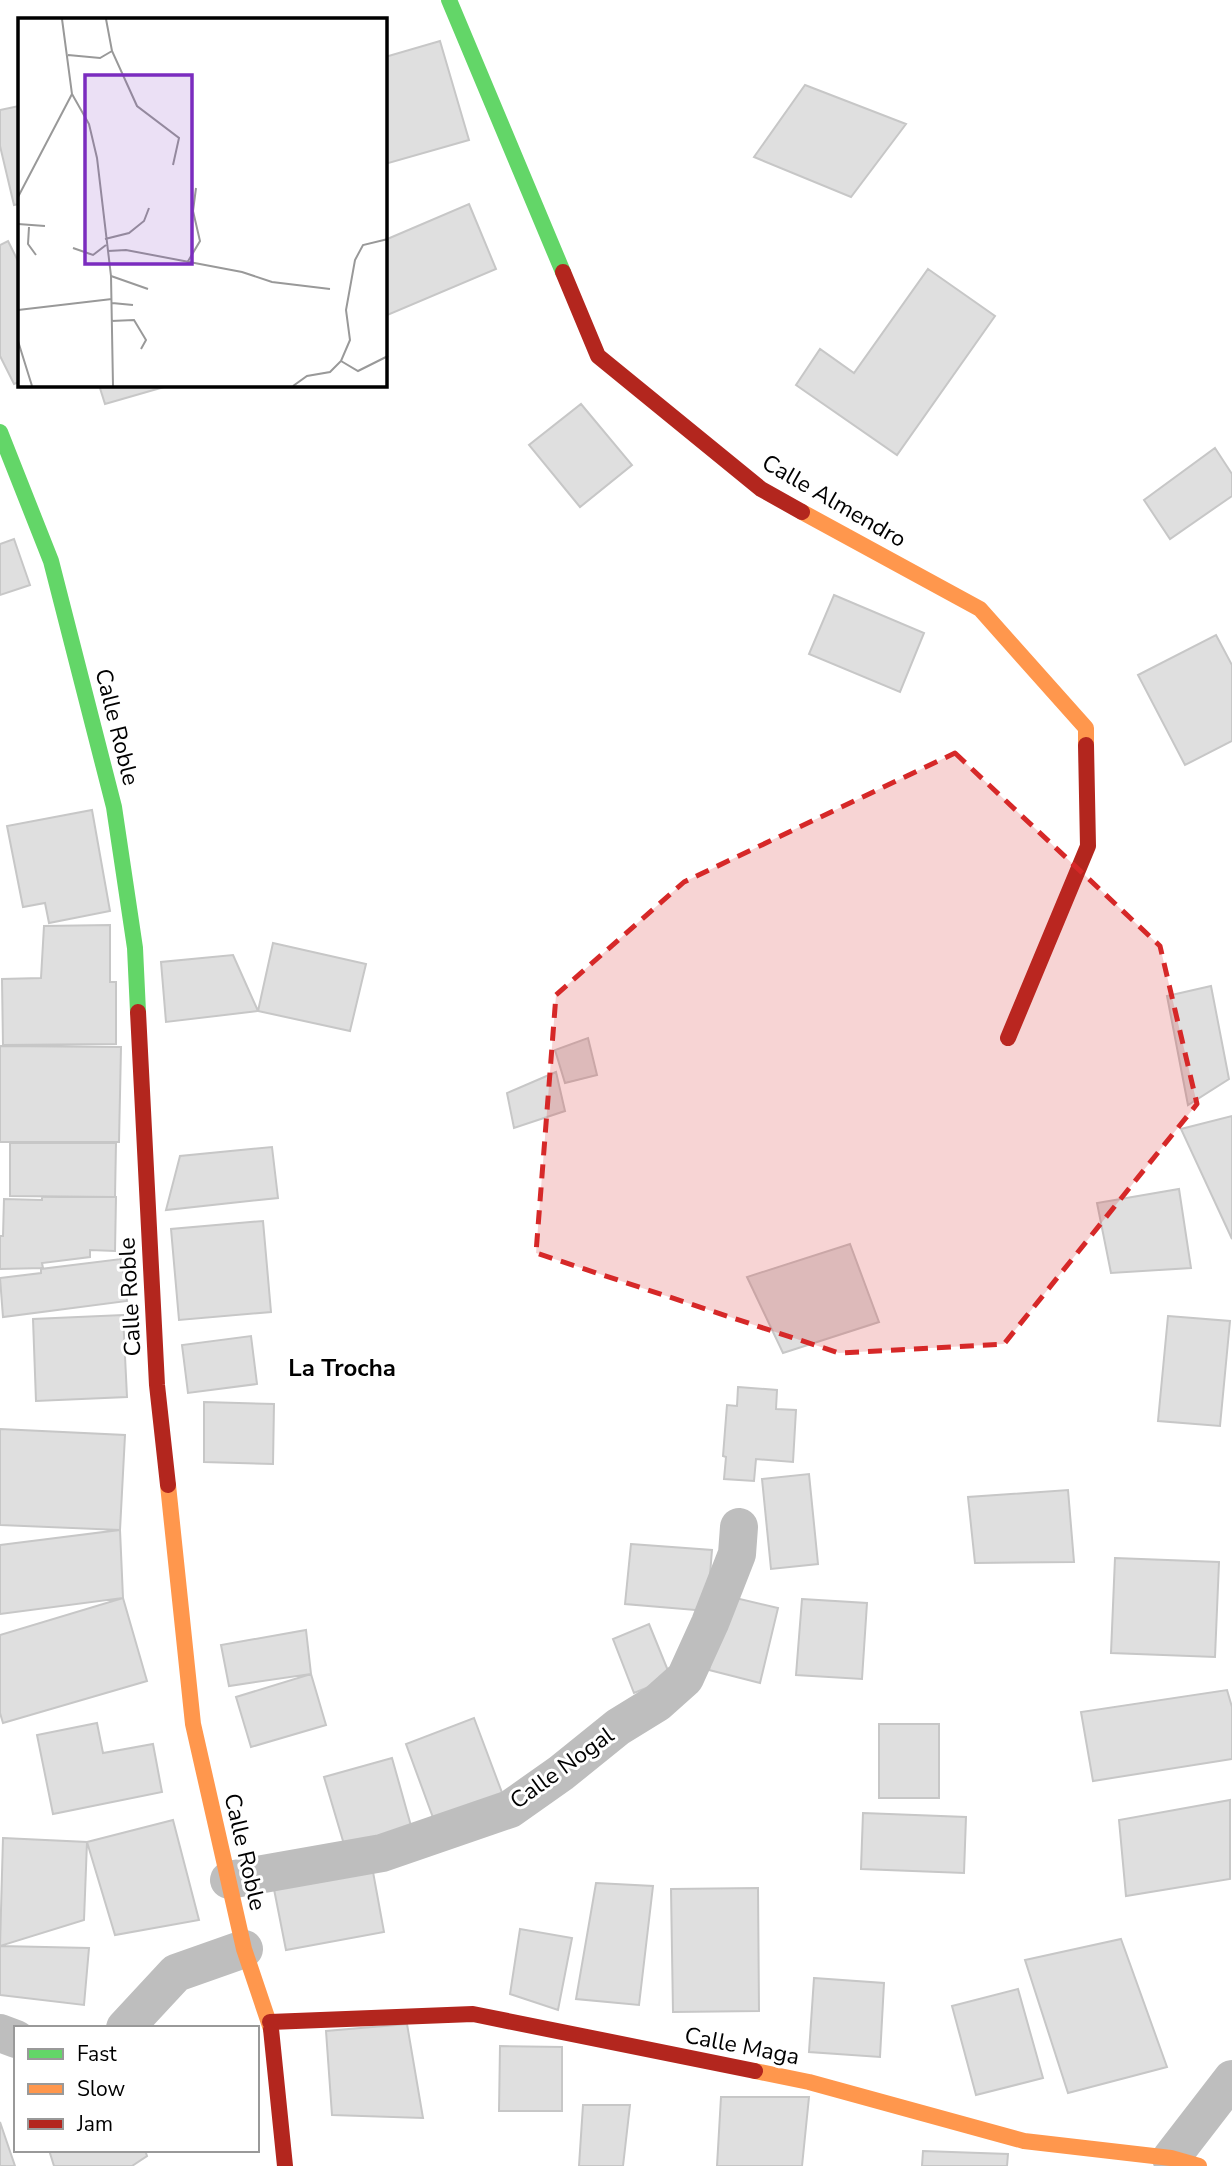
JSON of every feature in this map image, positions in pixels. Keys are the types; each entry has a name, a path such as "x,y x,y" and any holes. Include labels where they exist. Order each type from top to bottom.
{"street":[{"name":"Calle Almendro","path":"449,0 597,356 761,489 980,609 1086,727 1088,846 1008,1038"},
{"name":"Calle Roble","path":"0,432 51,561 114,807 135,948 157,1385 193,1724 244,1949 270,2022 285,2166"},
{"name":"Calle Nogal","path":"229,1880 382,1853 510,1809 561,1773 618,1727 657,1703 685,1678 737,1554 739,1527"},
{"path":"127,2026 176,1973 244,1949"},
{"name":"Calle Maga","path":"270,2022 473,2014 809,2082 1024,2141 1185,2162"},
{"path":"1185,2162 1232,2079"}],"highlighted area":[{"path":"955,753 1160,946 1197,1104 1004,1344 839,1353 536,1253 556,995 684,882"}],"building":[{"path":"440,41 469,140 387,163 387,56"},
{"path":"805,85 906,124 851,197 754,157"},
{"path":"18,106 18,204 14,205 0,146 0,110"},
{"path":"469,204 496,269 387,315 387,239"},
{"path":"8,241 18,261 18,382 14,384 0,356 0,245"},
{"path":"928,269 995,316 897,455 796,385 820,349 854,373"},
{"path":"100,387 164,387 105,404"},
{"path":"581,404 632,465 580,507 529,445"},
{"path":"1215,448 1232,474 1232,496 1170,539 1144,500"},
{"path":"14,539 30,585 0,595 0,544"},
{"path":"834,595 924,633 900,692 809,654"},
{"path":"1216,635 1232,665 1232,741 1185,765 1138,675"},
{"path":"92,810 110,911 49,923 45,903 23,907 7,826"},
{"path":"110,925 110,982 116,982 116,1044 3,1045 2,979 41,978 44,926"},
{"path":"273,943 366,964 350,1031 258,1011"},
{"path":"233,955 258,1011 166,1022 161,962"},
{"path":"1211,986 1229,1079 1188,1105 1167,996"},
{"path":"588,1038 597,1075 565,1083 555,1050"},
{"path":"0,1046 121,1047 119,1142 0,1142"},
{"path":"556,1072 565,1111 514,1128 507,1093"},
{"path":"1232,1116 1232,1239 1181,1129"},
{"path":"10,1143 116,1143 115,1197 10,1196"},
{"path":"272,1147 278,1198 166,1210 180,1156"},
{"path":"1179,1189 1191,1268 1111,1273 1097,1203"},
{"path":"42,1197 116,1197 115,1251 90,1250 90,1257 42,1263 43,1268 0,1269 4,1199 42,1200"},
{"path":"263,1221 271,1312 179,1320 171,1229"},
{"path":"850,1244 879,1322 783,1353 747,1277"},
{"path":"121,1259 127,1301 3,1317 0,1278 41,1273 41,1269"},
{"path":"123,1315 127,1397 36,1401 33,1319"},
{"path":"1168,1316 1230,1321 1220,1426 1158,1421"},
{"path":"251,1336 257,1384 188,1393 182,1345"},
{"path":"738,1387 777,1390 776,1409 796,1410 793,1462 756,1459 754,1481 724,1479 727,1405 737,1406"},
{"path":"204,1402 274,1404 273,1464 204,1462"},
{"path":"0,1429 125,1435 120,1530 0,1525"},
{"path":"809,1474 818,1564 771,1569 762,1479"},
{"path":"1068,1490 1074,1562 975,1563 968,1497"},
{"path":"120,1530 123,1598 0,1614 0,1545"},
{"path":"631,1544 712,1550 707,1611 625,1604"},
{"path":"1115,1558 1219,1562 1215,1657 1111,1653"},
{"path":"727,1596 778,1608 760,1683 709,1670"},
{"path":"123,1598 147,1681 3,1723 0,1713 0,1635"},
{"path":"802,1599 867,1603 862,1679 796,1675"},
{"path":"649,1624 671,1678 634,1693 613,1639"},
{"path":"306,1630 311,1674 229,1686 221,1645"},
{"path":"311,1674 326,1725 251,1747 236,1697"},
{"path":"1227,1690 1232,1707 1232,1759 1093,1781 1081,1712"},
{"path":"474,1718 504,1798 435,1823 406,1744"},
{"path":"97,1723 103,1753 153,1744 162,1792 53,1814 37,1735"},
{"path":"879,1724 939,1724 939,1798 879,1798"},
{"path":"392,1758 413,1833 346,1851 324,1777"},
{"path":"1230,1800 1230,1879 1126,1896 1119,1820"},
{"path":"863,1813 966,1817 964,1873 861,1869"},
{"path":"173,1820 199,1920 115,1935 87,1842"},
{"path":"3,1838 87,1842 84,1920 0,1946"},
{"path":"371,1861 384,1932 286,1950 272,1879"},
{"path":"596,1883 653,1886 639,2005 576,1999"},
{"path":"758,1888 759,2011 673,2012 671,1889"},
{"path":"520,1929 572,1938 558,2010 510,1994"},
{"path":"1121,1939 1167,2067 1068,2093 1025,1960"},
{"path":"0,1946 89,1948 84,2005 0,1995"},
{"path":"814,1978 884,1983 880,2057 809,2052"},
{"path":"1018,1989 1043,2078 976,2095 952,2006"},
{"path":"407,2024 423,2118 332,2115 326,2031"},
{"path":"500,2046 562,2047 562,2111 499,2111"},
{"path":"721,2097 809,2097 802,2166 717,2166"},
{"path":"583,2105 630,2105 623,2166 579,2166"},
{"path":"0,2122 15,2166 0,2166"},
{"path":"923,2151 1008,2154 1007,2166 922,2166"},
{"path":"50,2152 146,2152 147,2156 132,2166 54,2166"}],"traffic: fast":[{"path":"449,0 563,272"},
{"path":"0,432 51,561 114,807 135,948 138,1012"}],"traffic: slow":[{"path":"802,512 980,609 1086,728 1086,745"},
{"path":"168,1485 193,1724 244,1949 271,2029"},
{"path":"755,2071 809,2082 1024,2141 1171,2158 1199,2166"}],"traffic: jam":[{"path":"563,272 598,356 761,489 802,512"},
{"path":"1008,1038 1088,846 1086,745"},
{"path":"138,1012 157,1385 168,1485"},
{"path":"270,2022 473,2014 755,2071"},
{"path":"271,2029 285,2166"}],"district":[{"name":"La Trocha","path":"342,1368"}]}
